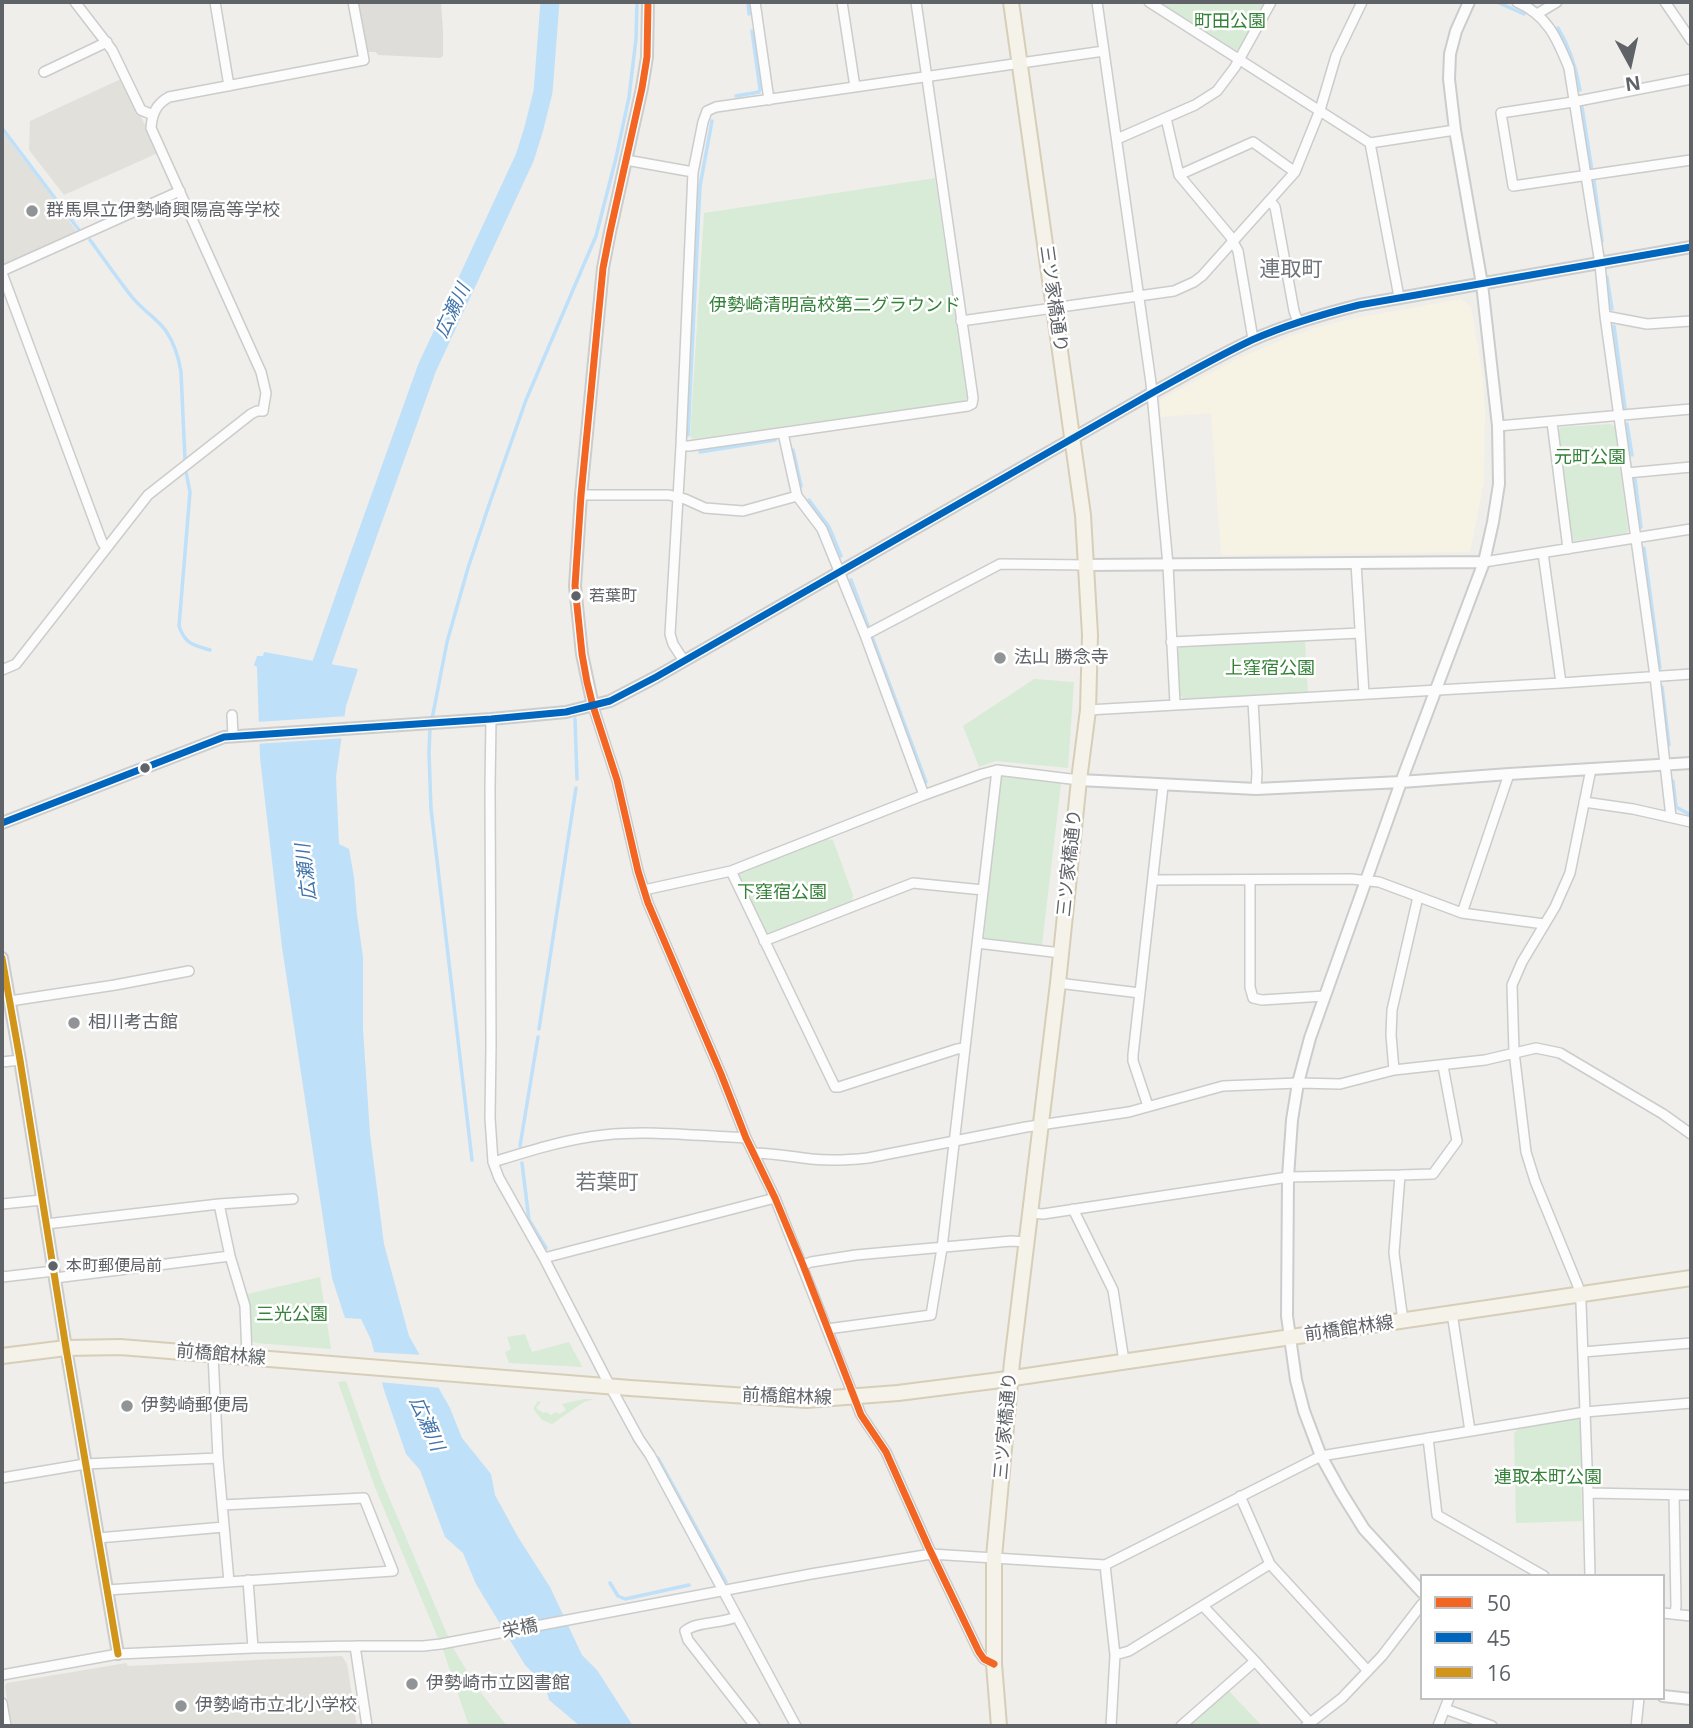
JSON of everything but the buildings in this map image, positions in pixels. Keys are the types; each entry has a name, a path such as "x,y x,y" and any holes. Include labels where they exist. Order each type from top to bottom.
{"main road":[{"name":"三ツ家橋通り","path":"999,1726 994,1664 995,1557 1011,1378 1088,710 1090,635 1083,515 1011,2"},
{"name":"前橋館林線","path":"2,1356 66,1348 120,1347 816,1400 898,1393 1011,1378 1691,1278"}],"street":[{"path":"75,2 107,42 141,110 153,115"},
{"path":"215,2 229,86"},
{"path":"2,670 16,664 148,495 251,414 263,411 266,400 261,372 151,128 157,106 169,97 364,60 352,2"},
{"path":"648,2 647,57 642,88 603,268 581,495 575,596 582,654 593,706 617,780 644,890 685,992 803,1265 861,1415 886,1452 931,1554 979,1652 984,1659 994,1664"},
{"path":"755,2 769,100"},
{"path":"842,2 855,87"},
{"path":"681,446 972,404 916,2"},
{"path":"1097,2 1152,393 1168,565 1175,704"},
{"path":"1149,2 1370,143 1455,130"},
{"path":"1117,139 1195,105 1213,94 1240,60 1271,2"},
{"path":"961,321 1174,290 1202,276 1295,172 1320,110 1336,56 1362,2"},
{"path":"1420,1590 1364,1529 1321,1455 1304,1411 1296,1380 1287,1317 1288,1177 1292,1120 1310,1038 1401,782 1484,562 1499,484 1499,426 1482,284 1455,130 1449,79 1450,54 1456,31 1469,2"},
{"path":"1517,2 1537,14 1547,24 1558,40 1569,68 1600,264 1671,817"},
{"path":"1537,14 1557,2"},
{"path":"1665,2 1691,40"},
{"path":"44,72 107,42"},
{"path":"684,661 673,645 670,634 693,172 703,121 708,111 716,107 1104,51"},
{"path":"1691,79 1501,113 1513,186 1691,160"},
{"path":"1166,118 1179,175 1234,242 1238,251 1253,339"},
{"path":"1179,175 1253,142 1295,172"},
{"path":"1370,143 1399,297"},
{"path":"626,160 693,172"},
{"path":"106,548 2,272 180,191"},
{"path":"1270,201 1278,217 1298,323"},
{"path":"2,823 215,739 237,735 491,719 566,712 593,706 625,694 1152,393 1253,339 1327,313 1399,297 1691,247"},
{"path":"1605,316 1647,324 1691,321"},
{"path":"1499,426 1691,409"},
{"path":"1552,422 1568,549"},
{"path":"783,433 797,496 822,529 865,635 924,795"},
{"path":"1627,473 1691,467"},
{"path":"581,495 669,495 705,508 743,510 797,496"},
{"path":"865,635 1000,565 1484,562 1691,529"},
{"path":"1543,553 1561,683"},
{"path":"1356,563 1364,694"},
{"path":"1171,642 1360,633"},
{"path":"1088,710 1691,674"},
{"path":"1253,701 1256,789"},
{"path":"232,715 237,735"},
{"path":"491,719 490,1118 493,1162 610,1386 796,1726"},
{"path":"644,890 731,871 924,795 997,770 1079,780 1256,789 1691,763"},
{"path":"1590,1574 1580,1295 1525,1152 1514,1052 1512,985 1522,962 1555,907 1570,873 1591,769"},
{"path":"827,1329 931,1315 942,1248 997,770"},
{"path":"1462,914 1509,774"},
{"path":"1148,1106 1133,1061 1163,786"},
{"path":"1584,802 1691,822"},
{"path":"731,871 835,1087 965,1048"},
{"path":"1153,880 1351,878 1378,882 1462,914 1544,924"},
{"path":"1250,880 1250,987 1253,998 1262,1000 1325,996"},
{"path":"764,941 913,883 983,890"},
{"path":"1394,1070 1392,1010 1418,897"},
{"path":"977,943 1061,953"},
{"path":"2,958 118,1654"},
{"path":"10,1001 188,971"},
{"path":"1058,983 1140,993"},
{"path":"754,1153 814,1160 868,1158 1040,1125 1129,1112 1223,1086 1340,1084 1394,1070 1485,1060 1536,1048 1560,1053 1691,1134"},
{"path":"2,1062 20,1060"},
{"path":"1030,1213 1043,1214 1288,1177 1433,1174 1457,1141 1443,1066"},
{"path":"493,1162 560,1143 612,1134 746,1138"},
{"path":"1401,1175 1394,1253 1403,1321"},
{"path":"544,1258 775,1198"},
{"path":"46,1224 219,1204 293,1199"},
{"path":"2,1204 42,1200"},
{"path":"219,1204 230,1256 245,1306 247,1356"},
{"path":"1073,1209 1113,1290 1124,1361"},
{"path":"803,1265 856,1255 1011,1241 1026,1242"},
{"path":"2,1277 54,1275 230,1256"},
{"path":"1452,1313 1470,1431"},
{"path":"1583,1352 1691,1343"},
{"path":"213,1354 218,1458 229,1582"},
{"path":"1111,1726 1115,1655 1105,1566 1321,1455 1584,1412 1691,1403"},
{"path":"1428,1438 1437,1515 1540,1574"},
{"path":"2,1478 85,1464 218,1458"},
{"path":"1588,1493 1691,1495"},
{"path":"1674,1495 1675,1614"},
{"path":"1240,1496 1270,1564 1368,1671"},
{"path":"107,1590 393,1571 363,1498 222,1505"},
{"path":"98,1538 224,1527"},
{"name":"栄橋","path":"2,1675 118,1654 441,1644 931,1554 1105,1566"},
{"path":"1115,1655 1129,1651 1270,1564"},
{"path":"248,1580 253,1648"},
{"path":"1203,1606 1255,1661 1308,1725 1342,1698 1368,1671 1420,1607"},
{"path":"1665,1612 1691,1616"},
{"path":"736,1617 691,1627 685,1631 688,1640 755,1726"},
{"path":"355,1646 366,1726"},
{"path":"1181,1726 1255,1661"},
{"path":"1665,1696 1691,1699"},
{"path":"1438,1726 1448,1700"},
{"path":"1636,1726 1639,1700"},
{"path":"2,1703 6,1726"},
{"path":"1445,1709 1492,1726"}],"shaded area":[{"path":"356,2 441,2 443,56 378,55 376,52 365,52"},
{"path":"123,78 158,153 64,195 29,150 30,121"},
{"name":"群馬県立伊勢崎興陽高等学校","path":"2,131 77,232 2,266"},
{"path":"1461,299 1471,307 1483,378 1485,412 1484,481 1470,552 1221,555 1211,413 1161,417 1160,400 1237,359 1286,338 1351,319"},
{"name":"伊勢崎市立北小学校","path":"342,1656 347,1664 357,1726 11,1726 5,1686 7,1683 126,1663 128,1666"}],"green space":[{"name":"町田公園","path":"1160,2 1264,2 1240,49 1235,50"},
{"name":"伊勢崎清明高校第二グラウンド","path":"935,178 967,398 964,401 693,439 690,436 704,213"},
{"name":"元町公園","path":"1611,424 1615,427 1628,530 1626,533 1574,541 1558,431 1561,427"},
{"name":"上窪宿公園","path":"1305,641 1308,693 1184,699 1180,695 1176,652 1180,647"},
{"path":"1034,679 1074,682 1068,768 996,761 979,767 963,726"},
{"path":"1003,774 1061,784 1042,945 984,938 1000,777"},
{"name":"下窪宿公園","path":"826,839 833,840 853,895 852,901 770,933 763,932 738,878 740,873"},
{"name":"三光公園","path":"320,1277 331,1349 256,1343 251,1340 251,1311 247,1294"},
{"path":"525,1334 532,1352 569,1342 582,1366 509,1363 505,1352 511,1349 507,1337"},
{"path":"346,1381 382,1481 453,1648 478,1689 507,1726 469,1726 443,1650 374,1485 338,1382"},
{"path":"594,1399 584,1402 552,1424 542,1420 534,1410 538,1401 541,1402 536,1408 543,1413 559,1414 566,1410 562,1404"},
{"name":"連取本町公園","path":"1580,1420 1582,1521 1516,1523 1514,1434 1518,1428"},
{"path":"1229,1691 1262,1726 1190,1726"}],"water":[{"path":"264,652 358,669 346,706 336,777 339,844 349,849 363,957 363,1029 370,1134 384,1244 409,1336 450,1408 462,1438 491,1474 495,1495 550,1587 582,1655 597,1670 633,1726 580,1726 549,1700 545,1685 525,1665 476,1584 463,1553 445,1537 420,1470 406,1454 384,1390 371,1340 361,1319 345,1318 332,1278 282,947 260,758 257,667 254,665 257,656 263,656"}],"pier":[{"path":"349,716 346,738 256,744 256,722"},
{"path":"370,1352 424,1355 442,1388 379,1382"}],"waterway":[{"name":"広瀬川","path":"314,686 427,368 525,157 543,92 550,2"},
{"path":"432,719 447,642 489,505 526,400 596,236 629,97 636,39 637,2"},
{"path":"748,2 749,14"},
{"path":"1497,2 1524,14"},
{"path":"1558,28 1572,58 1580,90"},
{"path":"736,96 759,92 760,89 752,31"},
{"path":"1582,107 1592,171"},
{"path":"688,435 700,186 712,121"},
{"path":"2,128 79,230"},
{"path":"1594,181 1602,241"},
{"path":"90,240 132,297 162,326 174,346 181,372 185,460"},
{"path":"1607,277 1612,309"},
{"path":"1614,326 1625,408"},
{"path":"1627,424 1632,455"},
{"path":"700,452 775,440"},
{"path":"793,450 801,486"},
{"path":"186,472 190,492 179,626 190,643 210,650"},
{"path":"1635,479 1641,527"},
{"path":"809,500 829,527 841,556"},
{"path":"1644,548 1660,668"},
{"path":"851,580 926,782"},
{"path":"1662,687 1669,745"},
{"path":"575,719 577,779"},
{"path":"430,727 431,809 472,1160"},
{"path":"1673,781 1676,807 1691,815"},
{"path":"539,1029 576,788"},
{"path":"520,1146 538,1037"},
{"path":"522,1163 529,1220 546,1248"},
{"path":"658,1458 726,1582"},
{"path":"610,1583 618,1596 625,1599 689,1585"}],"transit line":[{"name":"50","path":"648,2 647,57 642,88 603,268 581,495 575,586 587,682 617,780 648,903 746,1138 803,1265 861,1415 886,1452 979,1652 984,1659 994,1664"},
{"name":"45","path":"2,823 224,737 491,719 566,712 610,701 1152,393 1252,340 1305,320 1359,305 1691,247"},
{"name":"16","path":"2,958 118,1654"}],"place":[{"name":"群馬県立伊勢崎興陽高等学校","path":"32,211"},
{"name":"若葉町","path":"576,596"},
{"name":"法山 勝念寺","path":"1000,658"},
{"name":"相川考古館","path":"74,1023"},
{"name":"本町郵便局前","path":"53,1266"},
{"name":"伊勢崎郵便局","path":"127,1406"},
{"name":"伊勢崎市立図書館","path":"412,1684"},
{"name":"伊勢崎市立北小学校","path":"181,1706"}],"district":[{"name":"連取町","path":"1291,270"},
{"name":"若葉町","path":"607,1183"}]}
